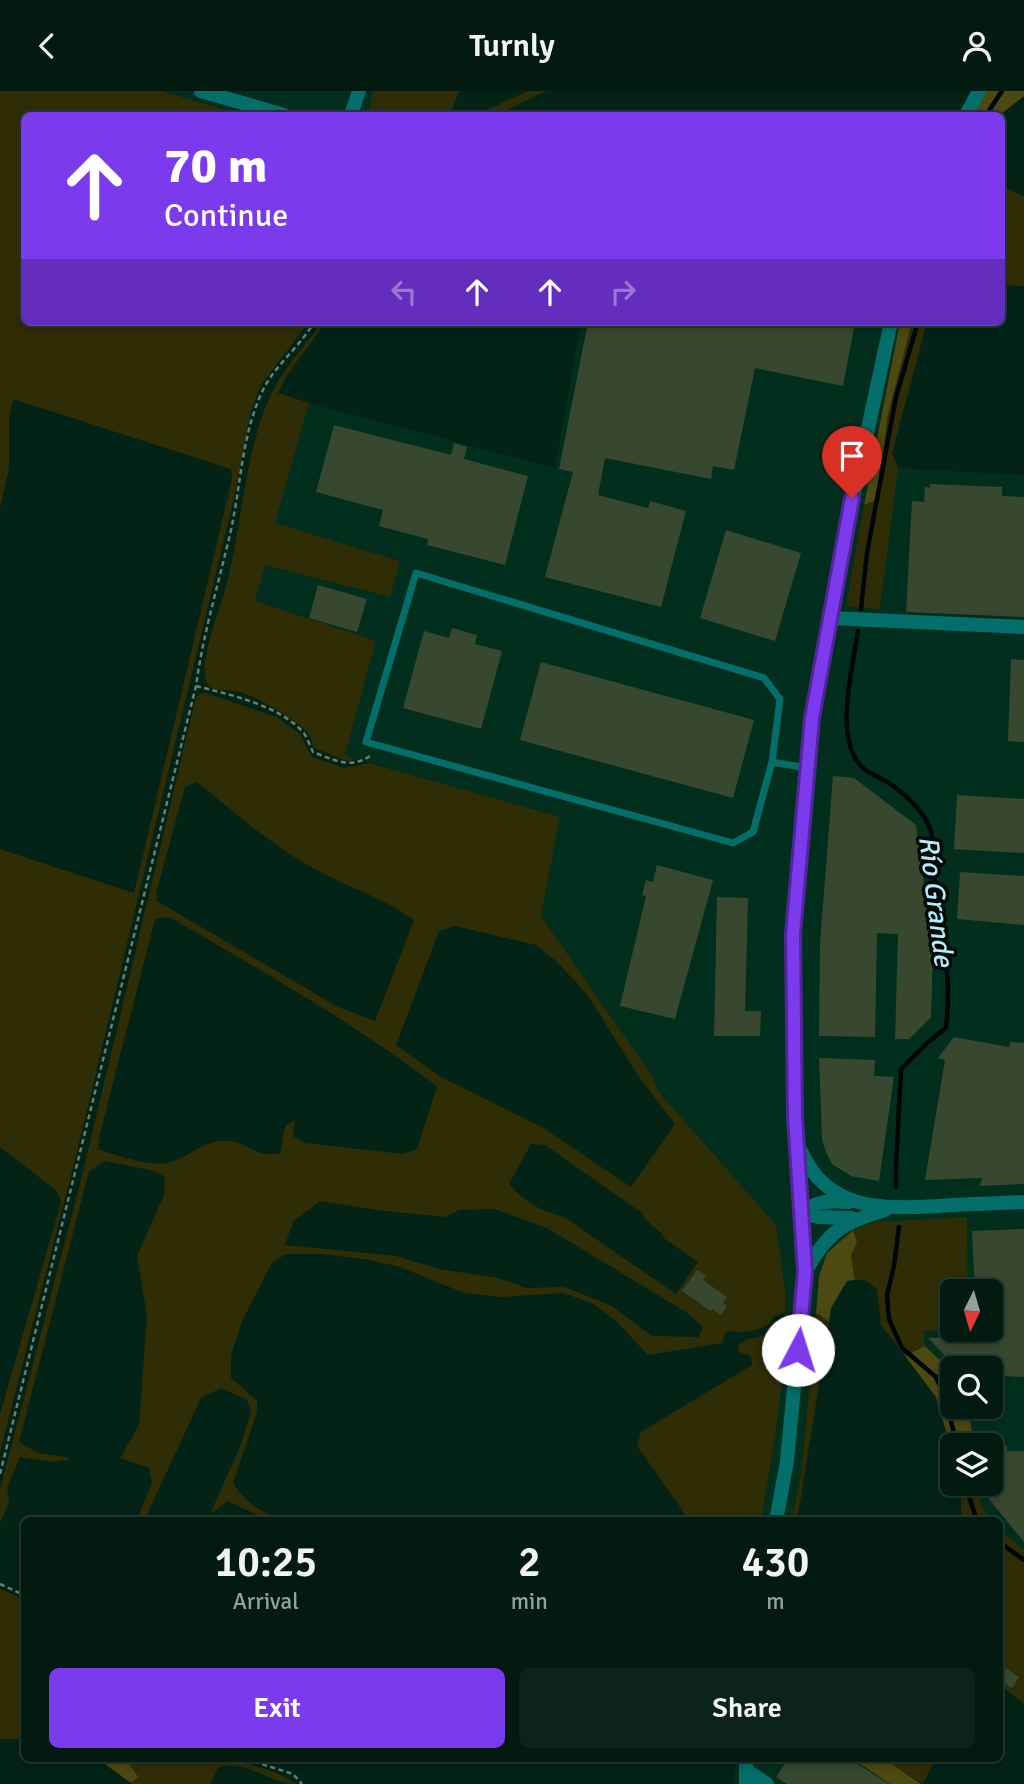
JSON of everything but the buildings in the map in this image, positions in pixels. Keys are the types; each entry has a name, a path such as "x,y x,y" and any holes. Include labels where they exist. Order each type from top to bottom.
{"street":[{"path":"201,91 274,112"},
{"path":"352,112 359,91"},
{"path":"968,112 979,91"},
{"path":"777,1517 787,1461 805,1272 797,1140 793,934 807,768 812,718 829,618 890,326"},
{"path":"829,618 1024,627"},
{"path":"797,1140 808,1167 831,1191 854,1202"},
{"path":"802,1213 810,1206 824,1201 854,1202 889,1208 1024,1202"},
{"path":"805,1272 818,1249 836,1229 856,1218 889,1208"},
{"path":"802,1213 818,1217 856,1218"},
{"path":"746,1771 767,1784"}],"lane":[{"path":"416,573 764,678 780,699 772,762 753,832 733,843 366,742 416,573"},
{"path":"772,762 807,768"}],"path":[{"path":"0,1474 196,686 249,432 263,389 312,326"},
{"path":"196,686 256,702 304,733 313,752 345,764 363,761 382,746"},
{"path":"0,1584 21,1594"},
{"path":"255,1762 292,1774 302,1784"}],"shaded area":[{"path":"0,91 162,91 233,112 21,112 21,326 306,326 261,385 251,411 235,494 78,1148 0,1452 0,1414 61,1202 57,1191 0,1147 0,849 134,893 232,479 231,469 13,399 9,418 9,468 0,508"},
{"path":"162,91 373,91 369,112 233,112"},
{"path":"373,91 459,91 451,112 369,112"},
{"path":"528,91 546,91 505,112 482,112"},
{"path":"986,91 1024,91 1024,96 1004,112 975,112"},
{"path":"1005,187 1024,197 1024,286 1005,285"},
{"path":"319,326 323,326 287,375 278,393 309,403 275,523 400,561 390,597 265,565 255,601 376,641 345,755 357,760 347,761 314,748 309,735 285,715 243,693 212,688 205,678 206,655 230,569 253,447 268,401 292,360"},
{"path":"580,326 899,326 846,606 880,608 898,468 1024,475 1024,1550 1003,1532 1003,1517 989,1517 984,1511 979,1496 1003,1496 1003,1433 972,1433 970,1419 1003,1419 1003,1356 940,1356 940,1360 925,1346 922,1331 940,1331 940,1342 1003,1342 1003,1279 968,1279 967,1217 853,1230 827,1253 819,1276 801,1476 792,1517 762,1517 771,1465 783,1361 785,1289 776,1225 658,1091 653,1077 541,916 560,817 345,756 376,641 254,602 265,565 389,597 400,561 275,523 309,403 555,468"},
{"path":"899,326 911,326 888,415 876,500 864,505"},
{"path":"911,326 926,326 892,453 898,468 880,609 846,606 864,505 876,499 888,415"},
{"path":"203,692 277,717 300,734 312,757 344,768 369,763 560,817 541,916 653,1077 658,1091 776,1225 785,1289 785,1313 774,1316 770,1324 759,1329 726,1331 722,1343 648,1355 616,1321 592,1303 563,1293 502,1297 464,1293 400,1267 370,1260 323,1254 286,1254 272,1263 242,1321 231,1355 231,1378 257,1401 257,1412 233,1483 257,1508 278,1517 261,1517 228,1501 210,1514 240,1447 251,1412 247,1400 221,1388 201,1398 146,1517 138,1517 152,1483 149,1468 120,1458 139,1425 147,1316 137,1256 164,1195 165,1177 154,1171 105,1161 89,1171 19,1442 38,1453 66,1457 69,1460 51,1462 20,1457 7,1487 9,1502 0,1523 0,1489 81,1180 196,697","holes":["197,782 253,828 297,859 414,920 375,1021 338,1007 157,901 156,893 185,787","169,917 339,1018 437,1086 417,1149 403,1154 305,1143 293,1136 295,1120 285,1126 280,1153 265,1154 236,1142 220,1141 203,1146 175,1161 160,1164 133,1160 98,1149 155,919","455,926 536,945 556,961 587,994 639,1077 675,1124 631,1187 542,1127 441,1077 396,1045 439,931","531,1144 545,1145 642,1213 665,1239 698,1262 676,1294 564,1217 534,1205 509,1184","320,1201 446,1217 459,1210 494,1209 547,1228 686,1312 703,1327 699,1337 652,1336 610,1305 564,1287 527,1288 498,1278 439,1269 396,1256 285,1245 293,1222"]},
{"path":"967,1217 968,1279 940,1279 940,1331 923,1331 925,1346 905,1356 881,1325 877,1289 865,1280 855,1280 851,1256 857,1242 853,1230 874,1222"},
{"path":"853,1230 857,1242 851,1256 855,1280 847,1281 831,1308 829,1322 816,1313 819,1276 827,1253"},
{"path":"816,1313 829,1322 798,1517 792,1517 801,1476"},
{"path":"776,1333 784,1335 782,1381 762,1517 687,1517 637,1446 641,1432 752,1365 751,1356 739,1352 738,1345 748,1339"},
{"path":"925,1346 940,1360 940,1411 936,1397 905,1356"},
{"path":"942,1419 970,1419 972,1433 946,1433"},
{"path":"961,1496 979,1496 984,1511 989,1517 961,1517"},
{"path":"1003,1532 1024,1550 1024,1704 1003,1687"},
{"path":"0,1589 21,1598 21,1739 0,1739"},
{"path":"102,1762 128,1762 138,1777 131,1783"},
{"path":"128,1762 243,1762 277,1773 296,1784 286,1783 250,1769 230,1766 219,1767 210,1784 132,1784 137,1777"},
{"path":"735,1762 857,1762 890,1784 734,1784"},
{"path":"857,1762 889,1762 921,1784 890,1784"},
{"path":"890,1762 934,1762 923,1784"}],"waterway":[{"name":"Río Grande","path":"988,112 1002,91"},
{"name":"Río Grande","path":"861,609 867,553 896,397 917,326"},
{"name":"Río Grande","path":"858,631 847,703 849,741 854,757 864,769 903,794 919,810 932,832 933,865 947,966 946,1028 901,1069 896,1187"},
{"name":"Río Grande","path":"899,1227 887,1295 889,1319 902,1348 936,1377 944,1394 954,1433"},
{"name":"Río Grande","path":"969,1496 976,1517"},
{"name":"Río Grande","path":"1003,1545 1024,1560"}],"route":[{"path":"798,1350 805,1272 795,1117 793,934 812,718 852,498"}]}
